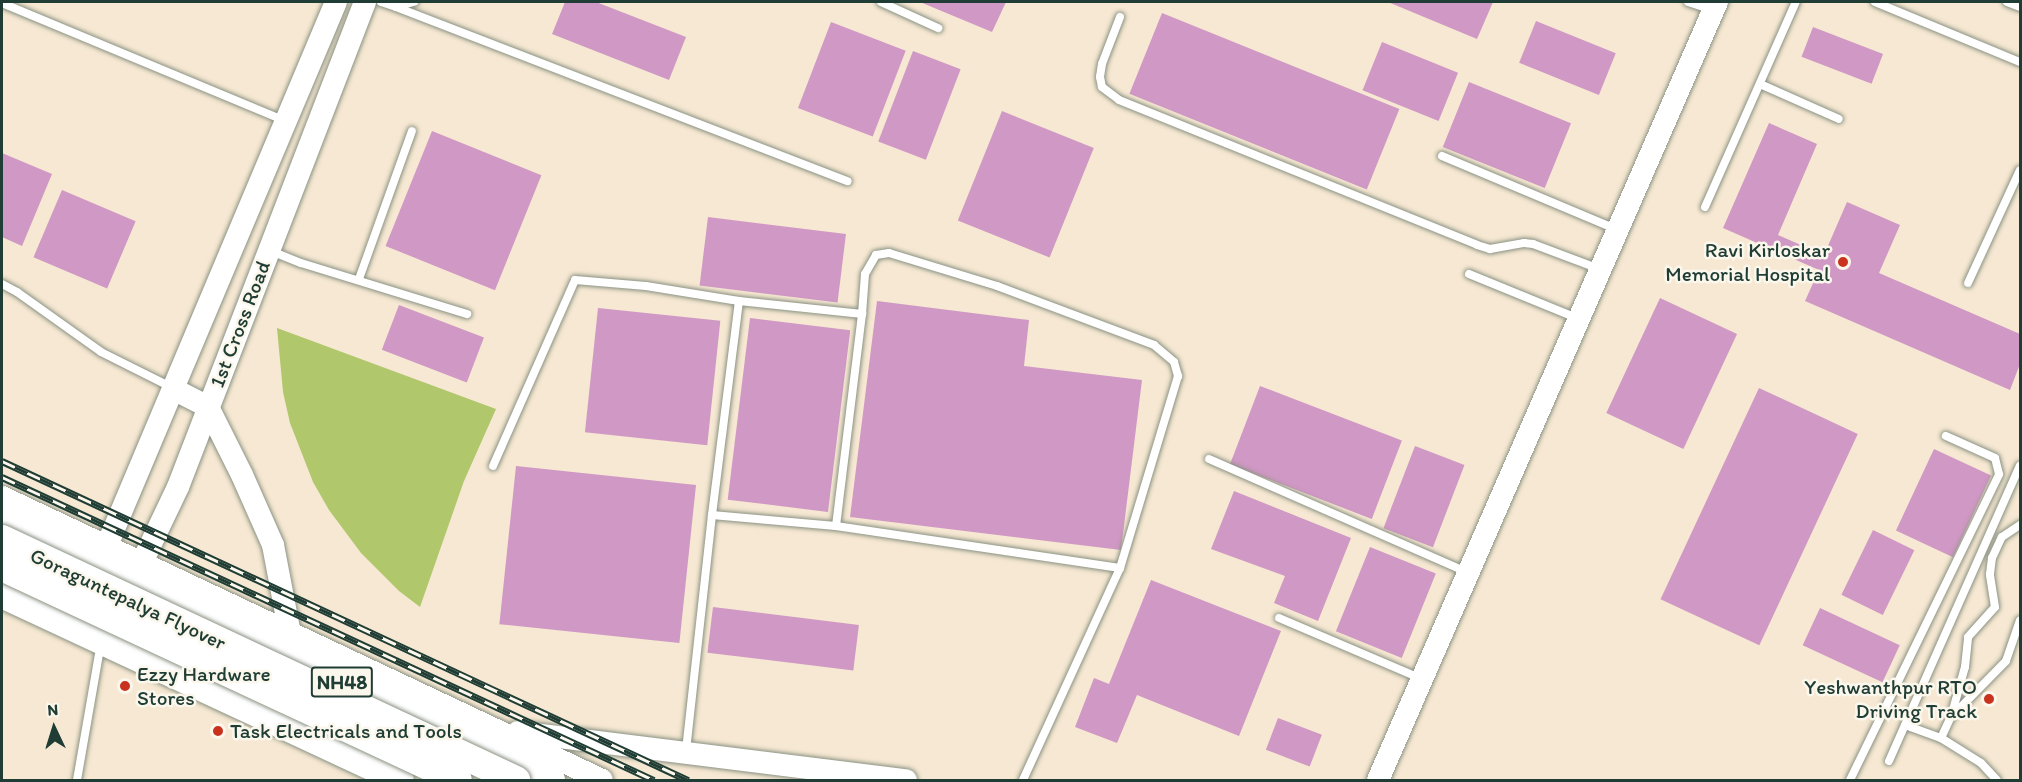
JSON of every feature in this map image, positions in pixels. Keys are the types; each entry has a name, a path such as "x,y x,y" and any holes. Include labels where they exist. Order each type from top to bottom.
{"highway":[{"name":"NH48","path":"2,521 104,557 551,780"},
{"name":"Goraguntepalya Flyover","path":"2,539 516,780"},
{"name":"Goraguntepalya Flyover","path":"2,567 458,780"},
{"path":"2,594 70,626 100,647 400,780"}],"street":[{"name":"1st Cross Road","path":"70,626 104,557 336,2"},
{"name":"1st Cross Road","path":"100,647 138,574 178,487 365,2"},
{"path":"1378,780 1715,6"},
{"path":"175,390 208,406 242,475 273,545 290,634"},
{"path":"2,497 104,557"},
{"path":"138,574 290,634 602,780"},
{"path":"2,607 100,647 371,780"},
{"path":"498,730 906,780"}],"lane":[{"path":"381,2 848,181"},
{"path":"396,7 414,2"},
{"path":"881,2 938,28"},
{"path":"1688,2 1715,6"},
{"path":"1705,207 1796,2"},
{"path":"1875,2 2020,62"},
{"path":"2007,2 2020,7"},
{"path":"2,3 287,122"},
{"path":"1119,17 1102,64 1100,77 1102,87 1119,100 1477,245 1490,249 1524,243 1533,244 1600,269"},
{"path":"1760,84 1839,119"},
{"path":"359,279 411,131"},
{"path":"1442,156 1618,230"},
{"path":"1968,283 2020,170"},
{"path":"269,250 301,263 467,314"},
{"path":"836,526 865,274 876,255 889,254 997,286 1154,345 1174,362 1178,376 1120,567 1023,780"},
{"path":"1469,274 1579,319"},
{"path":"493,466 574,280 646,286 739,302 862,314"},
{"path":"2,284 16,291 101,352 175,390"},
{"path":"686,753 712,514 739,302"},
{"path":"1850,780 2000,474 1995,458 1946,436"},
{"path":"1209,459 1468,572"},
{"path":"1889,761 2020,466"},
{"path":"712,514 836,526 1120,567"},
{"path":"1941,738 1951,717 1965,667 1968,637 1995,607 1990,574 1992,558 2002,537 2020,525"},
{"path":"1279,618 1422,679"},
{"path":"1951,717 2006,661 2020,620"},
{"path":"77,780 100,647"},
{"path":"1905,725 1941,738 1981,763 1997,780"}],"green space":[{"path":"277,328 496,409 464,481 420,607 399,591 361,553 329,510 313,482 290,423 283,392"}],"building":[{"path":"565,2 596,2 686,37 669,80 552,34"},
{"path":"920,2 1006,2 992,32"},
{"path":"1388,2 1493,2 1477,39"},
{"path":"1162,13 1399,109 1367,190 1129,94"},
{"path":"1536,21 1616,53 1599,95 1519,63"},
{"path":"831,22 906,51 873,137 798,108"},
{"path":"1813,27 1883,54 1872,84 1802,57"},
{"path":"1382,42 1458,73 1439,121 1363,90"},
{"path":"913,51 961,69 926,160 878,142"},
{"path":"1469,82 1571,123 1545,188 1443,147"},
{"path":"1002,111 1094,148 1050,257 958,220"},
{"name":"Ravi Kirloskar Memorial Hospital","path":"1769,123 1817,144 1778,235 1824,255 1847,202 1900,225 1879,273 2020,334 2020,364 2010,390 1805,301 1819,270 1723,228"},
{"path":"432,131 541,175 495,290 386,246"},
{"path":"2,153 52,174 22,246 2,237"},
{"path":"62,190 136,221 107,288 33,257"},
{"path":"708,217 846,234 838,302 700,285"},
{"path":"1660,298 1737,334 1683,449 1606,413"},
{"path":"877,301 1029,320 1024,366 1142,380 1121,550 850,517"},
{"path":"399,305 484,338 467,382 382,350"},
{"path":"598,308 720,321 707,445 585,432"},
{"path":"750,318 850,330 828,512 728,500"},
{"path":"1260,386 1402,440 1372,519 1230,464"},
{"path":"1759,388 1858,434 1759,645 1661,599"},
{"path":"1415,446 1464,465 1433,547 1383,528"},
{"path":"1934,449 1991,476 1953,557 1896,531"},
{"path":"516,466 696,485 679,643 499,624"},
{"path":"1234,491 1351,538 1318,621 1274,603 1285,576 1211,549"},
{"path":"1873,530 1914,550 1883,615 1841,595"},
{"path":"1370,547 1436,574 1402,658 1336,631"},
{"path":"1151,580 1281,631 1239,736 1137,695 1117,743 1075,727 1094,678 1109,684"},
{"path":"713,607 859,625 853,671 707,653"},
{"path":"1820,608 1900,645 1882,682 1803,645"},
{"path":"1278,718 1322,735 1310,767 1266,750"}],"railway":[{"path":"2,461 688,780"},
{"path":"2,477 654,780"}],"place":[{"name":"Ravi Kirloskar Memorial Hospital","path":"1843,262"},
{"name":"Ezzy Hardware Stores","path":"125,686"},
{"name":"Yeshwanthpur RTO Driving Track","path":"1989,699"},
{"name":"Task Electricals and Tools","path":"218,731"}]}
